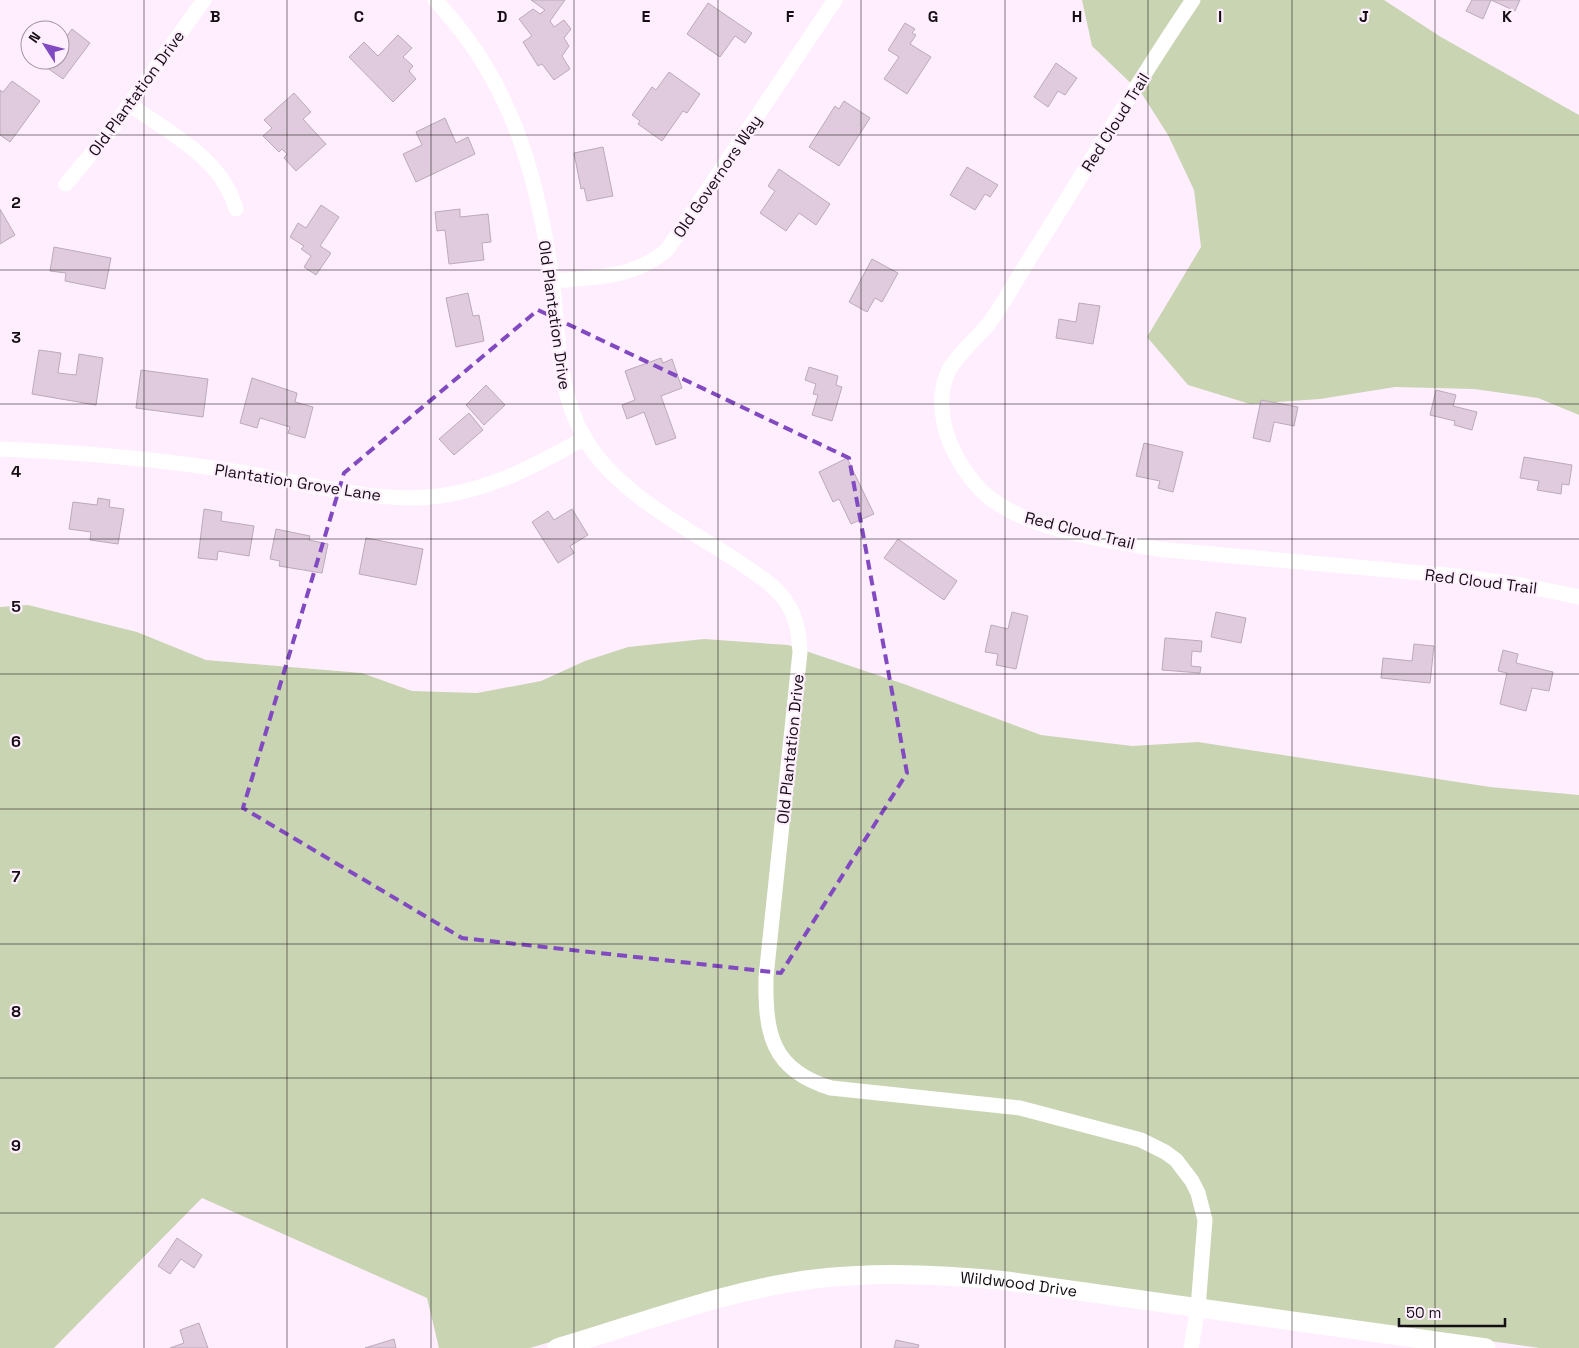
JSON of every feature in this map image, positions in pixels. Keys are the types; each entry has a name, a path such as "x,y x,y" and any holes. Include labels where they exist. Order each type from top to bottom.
{"street":[{"name":"Old Plantation Drive","path":"66,184 112,129 204,0"},
{"name":"Old Governors Way","path":"552,281 628,273 648,264 667,250 835,0"},
{"name":"Red Cloud Trail","path":"1193,0 990,322 949,370 943,390 942,412 945,430 963,468 989,498 1005,509 1022,517 1067,531 1112,541 1165,549 1456,576 1521,585 1579,597"},
{"name":"Old Plantation Drive","path":"445,3 487,68 506,102 522,139 538,196 552,281 557,348 565,392 574,418 585,438 594,452 621,481 777,590 788,604 795,619 799,635 799,662 766,977 767,1025 781,1056 802,1076 831,1088 1020,1108 1154,1145 1176,1160 1185,1170 1198,1194 1202,1206 1205,1233 1198,1308 1191,1348"},
{"path":"129,104 205,158 228,186 236,209"},
{"name":"Plantation Grove Lane","path":"0,449 121,458 233,471 299,484 414,498 437,497 469,491 500,482 529,469 585,438"},
{"name":"Wildwood Drive","path":"557,1348 762,1288 812,1279 854,1275 955,1275 1486,1348"}],"highlighted area":[{"path":"538,310 849,458 907,773 781,973 462,938 243,808 344,473"}],"green space":[{"path":"1082,0 1384,0 1441,37 1579,115 1579,415 1538,398 1474,389 1395,387 1320,399 1250,404 1188,385 1147,337 1201,247 1194,190 1168,135 1142,94 1092,46"},
{"path":"28,605 137,632 206,660 362,673 412,691 477,693 541,681 585,661 628,647 704,639 788,645 904,684 1041,735 1132,746 1198,742 1490,787 1579,795 1579,1348 1540,1348 1007,1274 727,1289 530,1348 439,1348 427,1298 202,1198 54,1348 0,1348 0,607"}],"building":[{"path":"531,0 565,0 550,21 554,27 564,20 571,29 564,38 569,46 562,56 570,69 554,80 542,64 538,66 523,42 532,36 519,19 533,9 540,14 545,10"},
{"path":"1472,0 1491,0 1483,19 1466,11"},
{"path":"1491,0 1520,0 1515,11"},
{"path":"708,3 752,33 745,43 735,36 720,57 687,34"},
{"path":"905,23 915,29 912,33 916,35 910,44 931,57 907,94 884,79 899,57 888,50"},
{"path":"72,29 90,43 70,70 70,32"},
{"path":"398,35 412,48 403,57 413,66 409,71 416,79 393,102 349,57 364,42 378,56"},
{"path":"1056,63 1077,78 1065,95 1058,91 1048,107 1034,97"},
{"path":"50,70 70,70 63,79"},
{"path":"669,72 700,94 687,113 683,111 662,141 638,124 640,121 632,115 652,87 656,90"},
{"path":"12,81 40,101 10,142 0,135 0,90 3,92"},
{"path":"294,93 311,112 303,119 326,144 296,171 284,158 287,154 282,149 279,152 263,136 272,128 264,120"},
{"path":"844,101 870,118 839,166 809,147 835,106 839,109"},
{"path":"445,118 456,143 468,137 475,154 416,182 403,154 422,145 416,132"},
{"path":"603,147 613,196 587,201 584,188 581,189 574,153"},
{"path":"967,167 998,185 990,197 985,194 975,210 950,195"},
{"path":"779,169 830,204 816,225 799,213 786,231 760,213 775,191 768,186"},
{"path":"321,205 339,217 320,246 331,253 316,275 304,267 311,256 301,249 304,246 290,237 298,223 306,228"},
{"path":"0,209 15,235 0,244"},
{"path":"460,209 460,217 488,214 491,242 482,243 484,260 449,264 445,230 437,231 435,212"},
{"path":"54,247 111,258 105,289 65,281 66,273 50,271"},
{"path":"872,259 898,273 882,302 875,298 867,312 849,302"},
{"path":"468,293 473,316 479,315 484,341 456,347 446,298"},
{"path":"1079,303 1100,306 1093,344 1056,338 1059,319 1076,322"},
{"path":"39,350 61,353 58,373 76,375 79,354 103,358 96,405 32,394"},
{"path":"661,358 663,363 672,359 682,388 661,396 676,438 656,445 644,412 627,419 622,405 635,400 625,371"},
{"path":"809,367 838,376 836,385 842,387 832,421 812,415 818,395 813,394 816,384 805,380"},
{"path":"141,370 208,379 203,417 136,408"},
{"path":"252,378 297,393 295,402 313,407 305,438 288,433 290,427 260,418 257,428 240,423"},
{"path":"486,385 505,405 484,425 466,405"},
{"path":"1436,390 1456,395 1453,406 1477,412 1472,430 1454,425 1455,421 1430,415"},
{"path":"1261,400 1298,407 1294,426 1274,422 1270,442 1253,438"},
{"path":"469,413 483,430 454,455 439,439"},
{"path":"1144,443 1183,452 1173,492 1158,488 1160,481 1136,476"},
{"path":"1524,457 1572,465 1569,485 1562,484 1561,494 1537,490 1539,481 1520,478"},
{"path":"847,458 874,514 851,524 839,499 833,502 819,472"},
{"path":"98,498 110,500 109,507 124,509 118,544 90,540 91,532 69,529 73,502 97,505"},
{"path":"204,509 222,512 221,521 254,526 249,556 218,551 217,560 198,558"},
{"path":"572,509 588,535 570,546 574,553 558,563 532,522 548,511 554,520"},
{"path":"276,529 310,536 309,540 328,544 322,573 279,566 280,561 270,559"},
{"path":"366,538 423,549 416,585 359,574"},
{"path":"898,539 957,581 944,600 884,558"},
{"path":"1012,612 1028,616 1016,669 996,665 998,654 985,652 991,625 1008,629"},
{"path":"1216,612 1246,618 1241,643 1211,637"},
{"path":"1165,638 1202,641 1201,652 1192,651 1191,666 1201,667 1200,673 1162,670"},
{"path":"1414,644 1434,646 1430,683 1381,678 1383,658 1412,661"},
{"path":"1503,650 1518,654 1516,663 1553,672 1549,691 1532,688 1526,711 1500,704 1507,673 1498,671"},
{"path":"177,1238 202,1255 194,1268 181,1259 170,1274 158,1266"},
{"path":"199,1323 208,1348 170,1348 184,1343 180,1330"},
{"path":"394,1339 396,1348 365,1348"},
{"path":"896,1340 919,1345 918,1348 894,1348"}]}
